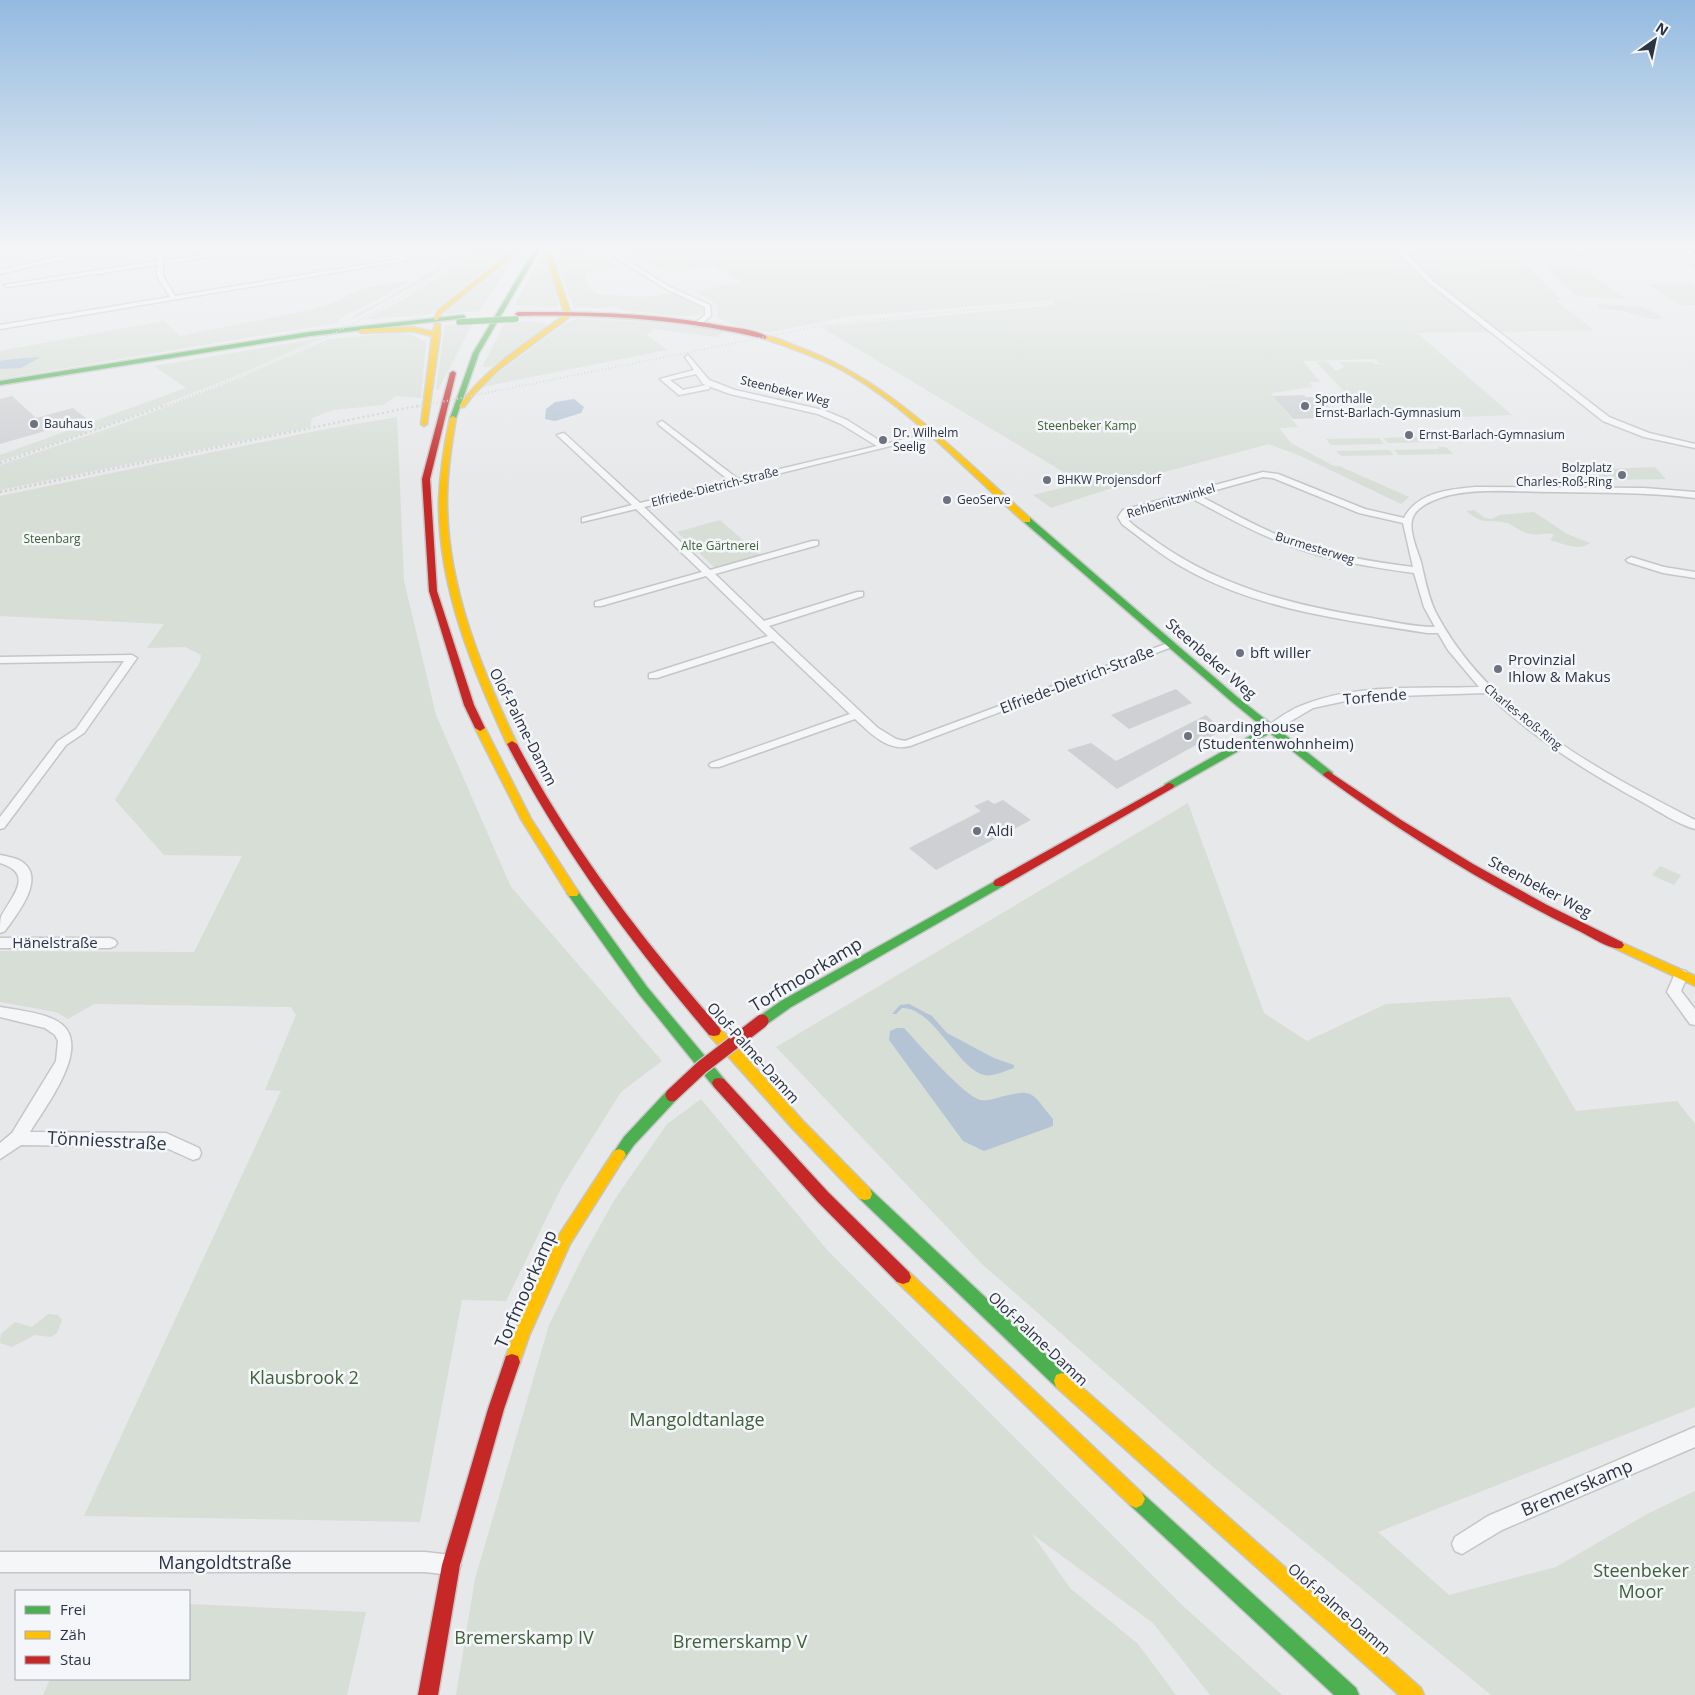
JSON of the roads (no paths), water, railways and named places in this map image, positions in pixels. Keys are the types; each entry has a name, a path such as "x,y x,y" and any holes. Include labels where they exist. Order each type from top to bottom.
{"main road":[{"name":"Steenbeker Weg","path":"0,388 310,334 403,328"},
{"name":"Steenbeker Weg","path":"0,383 362,332 410,328"},
{"path":"430,450 424,433 436,328"},
{"path":"478,328 461,356 440,407 430,450 425,490 426,532 437,608 456,672 494,760 553,866 668,1022 824,1198 1080,1448 1349,1695"},
{"name":"Olof-Palme-Damm","path":"491,328 478,350 463,384 455,416 445,462 444,528 450,576 477,667 517,754 549,810 638,940 695,1011 770,1095 854,1184 928,1257 1101,1419 1414,1695"},
{"path":"455,416 472,391 492,371 549,328"},
{"name":"Steenbeker Weg","path":"722,328 789,345 846,369 886,395 1270,728 1373,807 1451,857 1557,914 1695,981"},
{"name":"Torfmoorkamp","path":"428,1695 451,1565 496,1409 521,1336 564,1240 604,1176 629,1141 672,1095 702,1067 786,1004 1270,728"}],"street":[{"path":"1489,328 1606,420 1641,433 1695,446"},
{"name":"Steenbeker Weg","path":"688,357 706,382 714,386 826,414 883,446"},
{"path":"698,371 664,378 682,393 706,387"},
{"path":"662,423 736,482"},
{"path":"560,435 638,506"},
{"name":"Elfriede-Dietrich-Straße","path":"638,506 931,435"},
{"name":"Rehbenitzwinkel","path":"1407,521 1362,511 1267,474 1126,512 1122,518 1178,561 1208,577 1237,589 1313,610 1441,630"},
{"path":"1407,521 1411,513 1428,500 1459,492 1616,491 1670,492 1695,495"},
{"name":"Burmesterweg","path":"1190,494 1259,530 1298,545 1361,562 1418,571"},
{"path":"586,520 638,506"},
{"name":"Elfriede-Dietrich-Straße","path":"638,506 857,715 884,739 899,744 906,744 1172,645"},
{"name":"Charles-Roß-Ring","path":"1407,521 1418,571 1431,612 1457,654 1488,690 1536,730 1576,758 1620,786 1695,825"},
{"path":"598,604 815,542"},
{"path":"1631,560 1663,570 1695,575"},
{"path":"762,625 860,594"},
{"path":"654,676 775,637"},
{"path":"0,660 132,658 80,731 62,743 0,825"},
{"name":"Torfende","path":"1270,728 1298,711 1324,702 1375,695 1488,690"},
{"path":"715,764 857,715"},
{"path":"0,859 16,865 26,878 26,887 16,906 0,928"},
{"name":"Hänelstraße","path":"0,943 110,943"},
{"path":"1681,975 1674,992 1695,1020"},
{"path":"0,1012 49,1023 60,1031 65,1041 63,1062 18,1138 0,1152"},
{"name":"Tönniesstraße","path":"18,1138 166,1140 193,1153"},
{"name":"Bremerskamp","path":"1462,1544 1495,1523 1695,1437"},
{"name":"Mangoldtstraße","path":"0,1562 425,1562 451,1565"}],"water":[{"path":"38,357 21,368 0,369 0,361"},
{"path":"574,399 584,407 581,413 555,421 545,419 546,409 555,402"},
{"path":"909,1004 932,1016 947,1033 994,1058 1014,1065 1014,1068 991,1075 984,1075 974,1070 924,1017 913,1010 902,1008 896,1014 892,1014 900,1005"},
{"path":"904,1028 964,1090 974,1097 986,1100 1011,1094 1026,1093 1036,1098 1053,1119 1053,1126 984,1151 963,1141 889,1040 890,1031"}],"railway":[{"path":"163,407 245,374 344,328"},
{"path":"416,407 810,328"},
{"path":"0,463 166,405"},
{"path":"0,492 422,405"}],"place":[{"name":"Sporthalle Ernst-Barlach-Gymnasium","path":"1305,406"},
{"name":"Bauhaus","path":"34,424"},
{"name":"Ernst-Barlach-Gymnasium","path":"1409,435"},
{"name":"Dr. Wilhelm Seelig","path":"883,440"},
{"name":"Bolzplatz Charles-Roß-Ring","path":"1622,475"},
{"name":"BHKW Projensdorf","path":"1047,480"},
{"name":"GeoServe","path":"947,500"},
{"name":"bft willer","path":"1240,653"},
{"name":"Provinzial Ihlow & Makus","path":"1498,669"},
{"name":"Boardinghouse (Studentenwohnheim)","path":"1188,736"},
{"name":"Aldi","path":"977,831"}],"park label":[{"name":"Steenbeker Kamp","path":"1087,426"},
{"name":"Steenbarg","path":"52,539"},
{"name":"Alte Gärtnerei","path":"720,546"},
{"name":"Klausbrook 2","path":"304,1378"},
{"name":"Mangoldtanlage","path":"697,1420"},
{"name":"Steenbeker Moor","path":"1641,1581"},
{"name":"Bremerskamp IV","path":"524,1638"},
{"name":"Bremerskamp V","path":"740,1642"}]}
